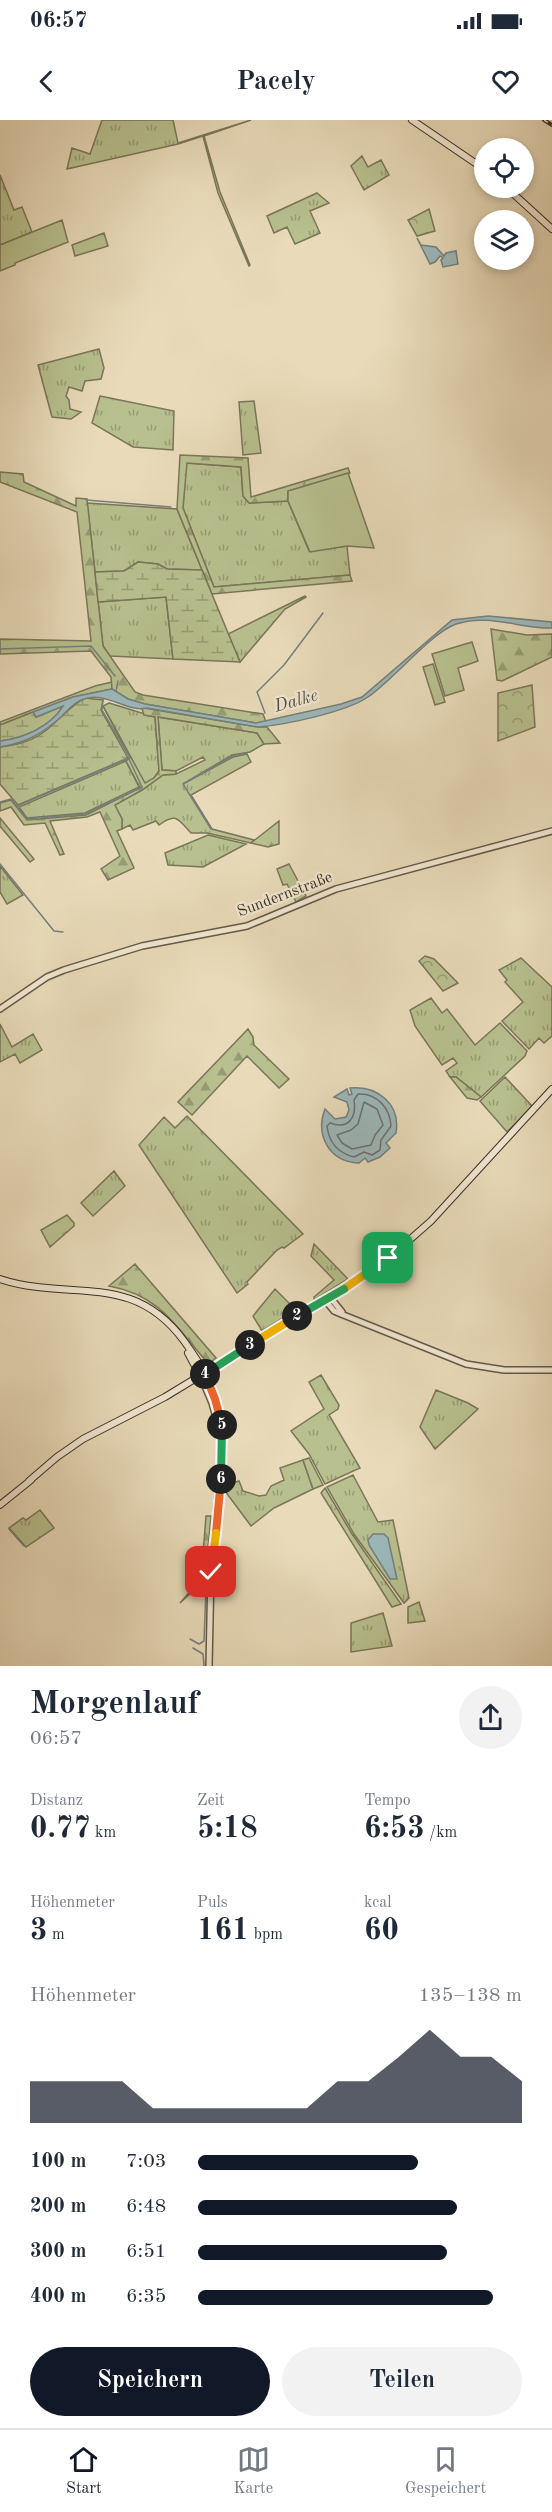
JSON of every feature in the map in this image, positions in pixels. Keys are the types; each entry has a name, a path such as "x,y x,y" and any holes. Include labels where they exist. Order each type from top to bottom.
{"main road":[{"path":"412,120 474,163"},
{"path":"518,198 552,229"},
{"path":"2,1504 57,1458 84,1439 203,1376 370,1272 416,1236 552,1089"},
{"path":"0,1279 36,1287 107,1292 147,1306 169,1323 199,1362 203,1376"},
{"path":"203,1376 224,1361 328,1300"},
{"path":"135,1301 158,1317 172,1332 203,1376"},
{"path":"199,1362 210,1365 224,1361"}],"street":[{"name":"Sundernstraße","path":"0,1009 47,977 79,965 142,946 247,926 336,889 552,831"},
{"path":"328,1300 334,1311 447,1357 482,1368 552,1370"},
{"path":"203,1376 222,1438 214,1575 211,1586 209,1626 211,1638 208,1666"}],"green space":[{"path":"102,120 173,120 178,143 251,120 204,136 220,192 250,265 218,193 203,136 178,144 67,169 72,148 90,154"},
{"path":"362,156 368,167 381,160 389,175 364,190 351,166"},
{"path":"0,175 14,210 22,207 32,232 0,245"},
{"path":"317,193 329,203 310,211 320,233 295,244 287,227 274,233 267,216"},
{"path":"429,209 435,231 417,236 408,220"},
{"path":"62,220 68,242 0,271 0,245"},
{"path":"104,233 108,246 75,256 72,245"},
{"path":"99,349 104,368 101,379 85,381 82,391 69,387 66,396 70,409 81,412 71,419 52,417 38,365"},
{"path":"100,396 174,411 173,450 133,447 92,423"},
{"path":"254,401 261,453 243,455 239,402"},
{"path":"180,455 248,458 251,497 348,468 350,473 288,491 288,501 249,503 243,496 241,467 187,463 183,508 214,587 350,575 352,581 212,594 177,509"},
{"path":"186,463 241,467 243,496 249,503 288,501 309,551 347,546 350,575 214,587 183,508"},
{"path":"0,472 23,474 24,482 76,506 76,498 87,499 103,646 135,692 263,714 266,722 256,723 128,699 112,689 111,677 91,651 0,654 0,639 91,641 77,512 0,482"},
{"path":"348,473 374,548 347,546 310,552 288,501 288,491"},
{"path":"87,503 177,509 202,570 167,569 158,564 138,562 124,571 95,572"},
{"path":"138,562 158,564 167,569 202,570 240,662 173,659 166,597 98,602 95,572 124,571"},
{"path":"305,596 285,609 240,662 228,634"},
{"path":"166,597 173,659 110,656 103,646 98,602"},
{"path":"491,629 527,635 552,634 552,657 502,681 497,680"},
{"path":"472,642 478,661 458,668 464,690 445,696 432,654"},
{"path":"433,664 445,702 435,705 423,667"},
{"path":"112,682 112,689 73,697 0,725 0,722 95,686"},
{"path":"532,685 535,727 498,741 498,693"},
{"path":"85,698 103,700 101,710 128,758 18,805 0,784 0,747 31,740"},
{"path":"109,703 155,717 159,771 145,784 103,706"},
{"path":"63,706 52,720 36,731 18,738 0,741 0,725 33,712 36,717"},
{"path":"103,706 145,783 154,778 159,771 155,717 144,715 142,709 144,708 267,727 280,743 264,744 257,733 158,717 162,770 176,771 176,774 163,775 115,805 122,819 122,829 117,831 134,868 108,880 101,869 120,856 100,812 87,817 50,821 64,854 60,855 45,823 24,825 11,807 0,811 0,803 11,800 27,820 86,815 140,788 126,761 130,758"},
{"path":"158,717 257,733 264,744 250,752 232,755 183,784 233,757 247,754 251,762 191,795 212,829 254,840 251,843 207,833 191,833 180,821 173,818 159,825 156,821 133,830 130,825 122,829 122,819 114,805 142,790 163,775 176,774 205,760 203,757 176,771 162,770"},
{"path":"126,761 139,787 85,813 27,818 19,807"},
{"path":"0,818 34,859 30,862 0,826"},
{"path":"279,821 279,844 268,847 251,843"},
{"path":"208,835 246,844 203,867 168,865 165,853"},
{"path":"289,864 306,896 296,902 287,884 283,885 277,869"},
{"path":"0,866 23,895 7,904 0,892"},
{"path":"425,956 434,959 458,983 443,991 419,961"},
{"path":"521,958 552,987 552,1036 544,1043 539,1038 529,1049 502,1021 523,1002 505,982 507,980 499,970"},
{"path":"431,998 442,1013 447,1009 475,1045 500,1023 527,1051 525,1056 481,1097 456,1077 450,1077 446,1071 457,1063 453,1058 442,1065 415,1026 410,1010"},
{"path":"0,1024 12,1047 33,1034 42,1050 20,1063 15,1054 0,1062"},
{"path":"248,1029 253,1037 254,1045 289,1079 279,1088 247,1056 192,1115 178,1102"},
{"path":"450,1077 456,1077 481,1097 477,1100 467,1098"},
{"path":"505,1077 532,1106 507,1132 480,1101"},
{"path":"187,1116 303,1234 284,1248 277,1250 247,1282 248,1284 237,1293 139,1145 164,1117 175,1128"},
{"path":"114,1171 125,1186 93,1216 81,1203"},
{"path":"67,1215 74,1226 50,1247 41,1230"},
{"path":"314,1244 348,1279 314,1300 314,1297 334,1280 311,1256"},
{"path":"135,1264 216,1358 212,1361 205,1360 175,1324 153,1304 141,1296 109,1286"},
{"path":"275,1289 296,1310 262,1331 253,1316"},
{"path":"321,1375 339,1405 338,1409 329,1415 360,1468 325,1484 309,1454 291,1431 324,1409 309,1382"},
{"path":"436,1390 478,1409 435,1449 420,1427"},
{"path":"309,1458 323,1485 313,1489 303,1460"},
{"path":"303,1460 313,1489 274,1508 251,1526 225,1491 226,1485 239,1481 243,1491 259,1496 266,1495 271,1486 284,1480 280,1468"},
{"path":"353,1475 378,1522 393,1520 409,1598 404,1603 354,1534 327,1487"},
{"path":"325,1488 352,1534 401,1604 392,1607 321,1493"},
{"path":"40,1510 54,1528 26,1547 9,1528"},
{"path":"206,1516 211,1516 205,1580 180,1603 201,1579"},
{"path":"419,1602 425,1621 408,1623 408,1607"},
{"path":"383,1613 392,1646 351,1652 351,1623"}],"water":[{"path":"417,238 421,245 436,247 444,256 446,253 456,251 458,264 443,267 441,260 443,258 440,256 430,264"},
{"path":"488,616 552,622 552,628 480,620 456,624 435,637 368,697 331,713 299,721 258,727 147,708 132,708 92,697 72,706 55,722 33,737 0,747 0,741 27,734 44,726 63,706 36,717 33,712 73,697 112,689 128,699 145,704 256,723 341,704 362,697 452,620"},
{"path":"350,1088 378,1093 391,1105 395,1113 396,1133 386,1143 390,1148 380,1157 368,1162 365,1158 359,1163 340,1158 332,1152 323,1137 322,1119 325,1109 335,1119 346,1117 349,1110 347,1102 334,1097 347,1089 349,1095 352,1094"},
{"path":"373,1534 384,1534 388,1538 397,1579 390,1579 369,1545 368,1540"}],"waterway":[{"path":"86,500 171,507"},
{"path":"265,713 257,692 284,665 323,613"},
{"path":"0,649 91,646 115,676"},
{"path":"116,691 118,681"},
{"path":"17,806 130,758 102,710 103,700"},
{"path":"211,829 183,784 232,756 246,753"},
{"path":"0,802 11,799 27,819 85,814 142,787 129,759"},
{"path":"0,864 54,931 63,932"},
{"path":"9,1529 24,1546"},
{"path":"190,1639 199,1644 204,1641 207,1561"},
{"path":"193,1648 203,1654 204,1666"}],"railway":[{"path":"544,120 552,125"}],"route":[{"path":"211,1572 223,1434 215,1399 205,1373 354,1282 388,1258"}],"water label":[{"name":"Dalke","path":"296,701"}]}
